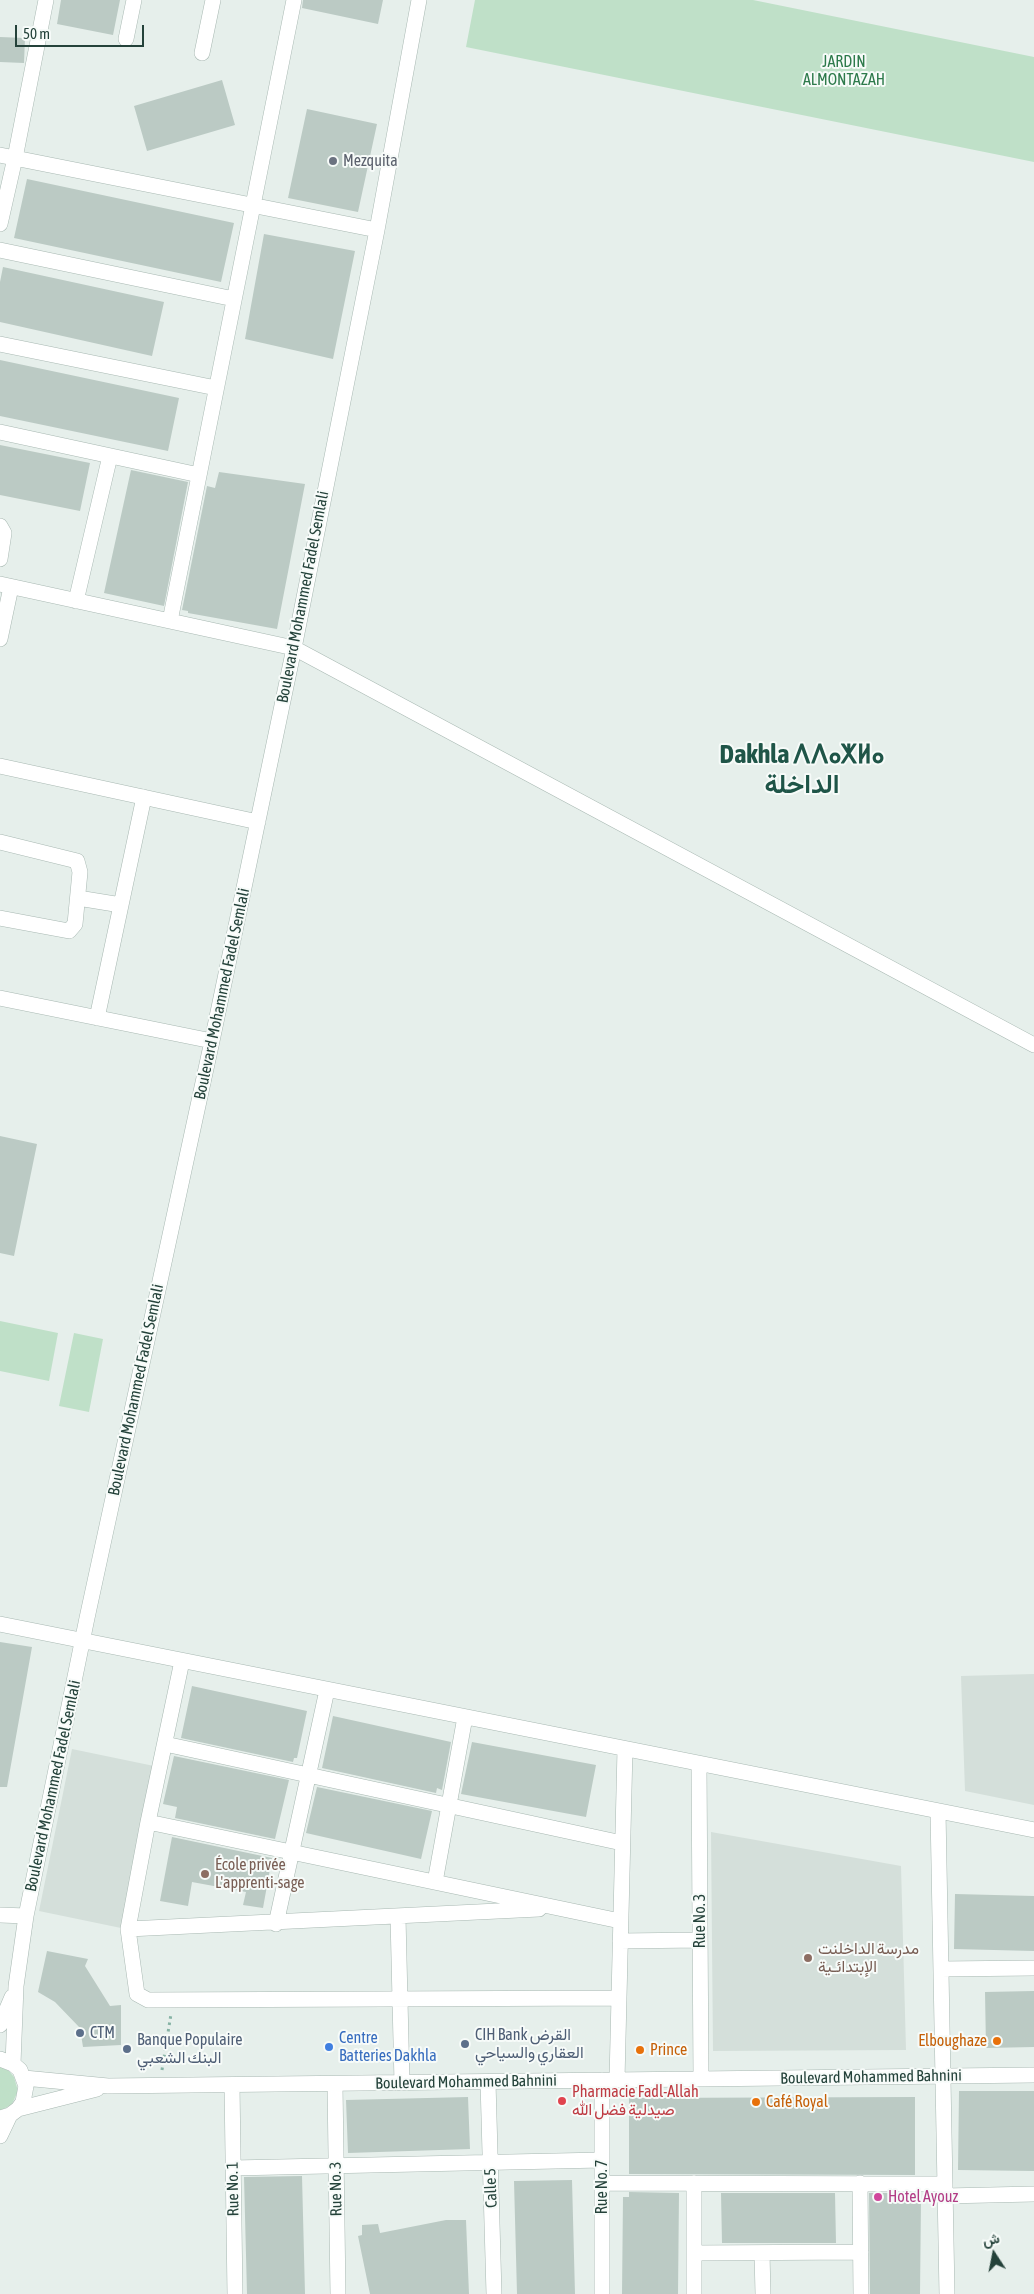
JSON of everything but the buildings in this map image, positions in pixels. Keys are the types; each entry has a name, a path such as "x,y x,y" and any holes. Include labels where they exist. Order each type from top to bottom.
{"street":[{"path":"0,224 46,0"},
{"path":"126,39 134,0"},
{"path":"202,53 213,0"},
{"path":"170,621 294,0"},
{"name":"Boulevard Mohammed Fadel Semlali","path":"7,2062 26,1916 294,648 377,230 419,0"},
{"path":"0,155 377,230"},
{"path":"0,250 234,299"},
{"path":"0,344 216,388"},
{"path":"0,432 199,475"},
{"path":"76,601 110,456"},
{"path":"0,526 4,533 0,559"},
{"path":"0,639 6,586 294,648 1034,1045"},
{"path":"0,766 258,822"},
{"path":"97,1018 144,798"},
{"path":"0,918 69,931 75,924 80,872 76,861 1,846"},
{"path":"78,898 120,905"},
{"path":"0,998 212,1041"},
{"path":"0,1624 1034,1830"},
{"path":"182,1661 148,1822 128,1929 138,1994 148,2000 618,1998"},
{"path":"276,1924 327,1690"},
{"path":"435,1882 465,1717"},
{"path":"165,1744 622,1843"},
{"name":"Rue No. 7","path":"602,2294 602,2160 618,1998 625,1749"},
{"name":"Rue No. 3","path":"699,1764 701,2079"},
{"path":"938,1811 946,2294"},
{"path":"148,1822 620,1921"},
{"path":"128,1929 276,1924 560,1908"},
{"path":"0,1915 26,1916"},
{"path":"398,1917 402,2083"},
{"path":"620,1941 700,1940"},
{"path":"941,1969 1034,1968"},
{"name":"Boulevard Mohammed Fadel Semlali","path":"0,2025 16,1986"},
{"path":"0,2136 9,2114 26,2094 24,2078 7,2062"},
{"name":"Boulevard Mohammed Bahnini","path":"24,2078 108,2086 335,2085 1034,2075"},
{"name":"Calle 5","path":"488,2082 494,2294"},
{"name":"Rue No. 1","path":"232,2085 235,2294"},
{"name":"Rue No. 3","path":"335,2085 338,2294"},
{"name":"Boulevard Mohammed Bahnini","path":"9,2114 108,2086"},
{"path":"233,2168 602,2160"},
{"path":"602,2183 860,2183 945,2190 1034,2194"},
{"path":"694,2183 694,2294"},
{"path":"860,2183 861,2294"},
{"path":"694,2253 861,2252"},
{"path":"762,2253 762,2294"}],"path":[{"path":"159,2085 173,2000"}],"shaded area":[{"path":"1034,1674 1034,1805 965,1791 961,1676"},
{"path":"72,1749 154,1766 121,1928 39,1911"},
{"name":"مدرسة الداخلنت الإبتدائـية","path":"711,1832 901,1866 906,2050 713,2051"}],"green space":[{"name":"JARDIN ALMONTAZAH","path":"475,0 753,0 1034,57 1034,162 466,47"},
{"path":"0,1321 58,1333 49,1381 0,1371"},
{"path":"74,1333 103,1339 89,1412 59,1406"},
{"path":"0,2067 9,2071 14,2077 18,2091 12,2104 0,2111"}],"place":[{"name":"Mezquita","path":"333,161"},
{"name":"École privée L'apprenti-sage","path":"205,1874"},
{"name":"مدرسة الداخلنت الإبتدائـية","path":"808,1958"},
{"name":"CTM","path":"80,2033"},
{"name":"Elboughaze","path":"997,2041"},
{"name":"CIH Bank القرض العقاري والسياحي","path":"465,2044"},
{"name":"Centre Batteries Dakhla","path":"329,2047"},
{"name":"Banque Populaire البنك الشعبي","path":"127,2049"},
{"name":"Prince","path":"640,2050"},
{"name":"Pharmacie Fadl-Allah صيدلية فضل الله","path":"562,2101"},
{"name":"Café Royal","path":"756,2102"},
{"name":"Hotel Ayouz","path":"878,2197"}],"district":[{"name":"Dakhla ⴷⴷⴰⵅⵍⴰ الداخلة","path":"802,770"}]}
